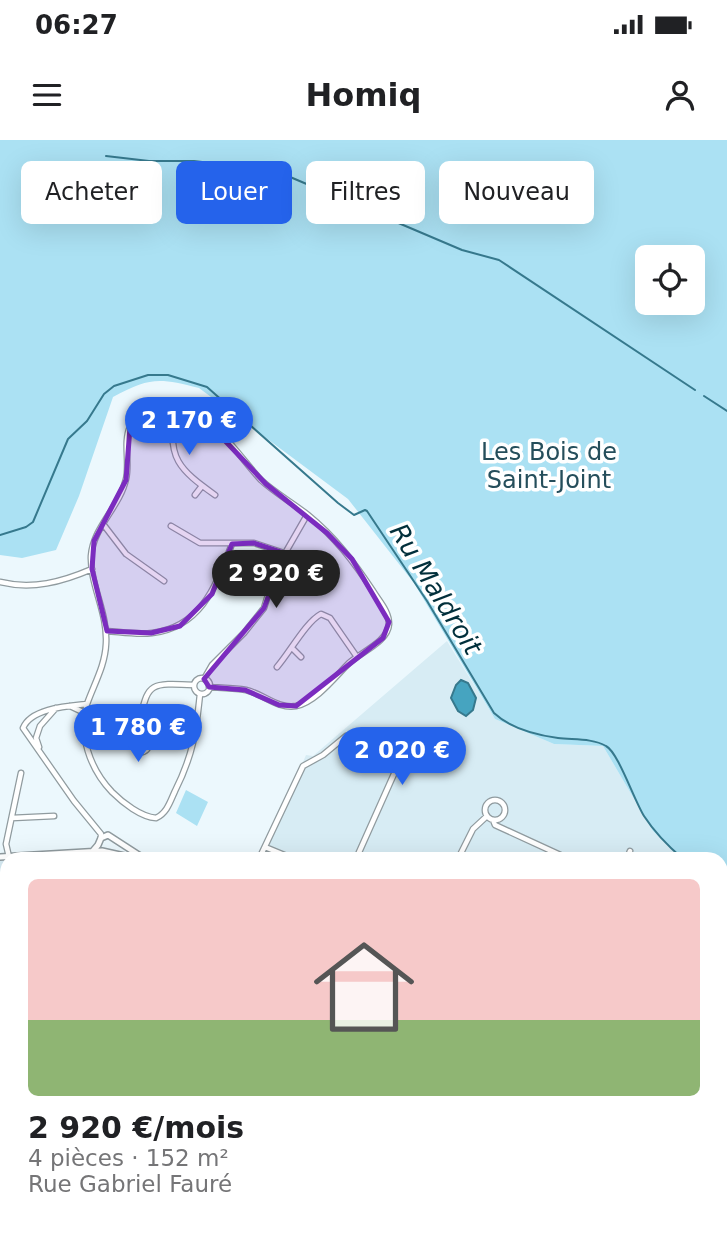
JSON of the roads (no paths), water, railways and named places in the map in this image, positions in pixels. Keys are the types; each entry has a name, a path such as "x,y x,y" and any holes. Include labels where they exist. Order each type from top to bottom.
{"street":[{"path":"200,694 189,763 165,812 156,818 147,817 117,796 97,774 85,741 85,713 102,666 107,631 92,569 94,541 120,497 126,480 128,435 134,421 144,413 158,409 194,416 211,426 266,484 340,544 388,616 389,627 383,638 357,657 309,701 296,706 279,705 257,693 209,687"},
{"path":"175,412 171,432 176,460 182,470 215,495"},
{"path":"195,495 202,486"},
{"path":"204,679 212,665 264,608 276,569 307,515"},
{"path":"103,524 125,554 164,581"},
{"path":"172,526 200,543 254,543 284,554"},
{"path":"107,631 151,633 180,626 212,594 232,544"},
{"path":"0,582 14,585 56,584 92,569"},
{"path":"277,667 293,649 312,619 321,614 330,618 357,657"},
{"path":"293,649 301,657"},
{"path":"200,694 195,690 197,680 204,679 209,683 209,687"},
{"path":"137,737 136,732 148,692 153,686 162,683 194,685"},
{"path":"200,694 205,693 209,687"},
{"path":"88,704 59,706 27,720 23,729 64,788 101,834 103,850"},
{"path":"43,755 36,738 40,726 59,706"},
{"path":"69,706 85,713"},
{"path":"262,852 303,765 323,755 346,736"},
{"path":"356,747 398,765 359,852"},
{"path":"8,852 6,844 21,773"},
{"path":"490,800 499,800 505,813 499,819 493,820 487,817 484,811 486,804 490,800"},
{"path":"12,818 54,816"},
{"path":"462,852 473,829 487,817"},
{"path":"90,820 134,852"},
{"path":"493,820 495,825 554,852"},
{"path":"101,838 110,836"},
{"path":"92,852 117,848 117,841"},
{"path":"265,847 277,852"},
{"path":"103,850 111,852"}],"waterway":[{"path":"106,156 149,161 194,161 276,171 462,250 499,260 695,390"},
{"name":"Ru Maldroit","path":"0,535 33,522 68,439 87,421 104,394 114,386 148,375 168,375 207,387 338,503 354,515 367,511 427,601 494,713 508,723 533,733 589,740 606,746 616,757 648,822 676,852"},
{"path":"704,396 727,411"}],"park label":[{"name":"Les Bois de Saint-Joint","path":"549,466"}]}
